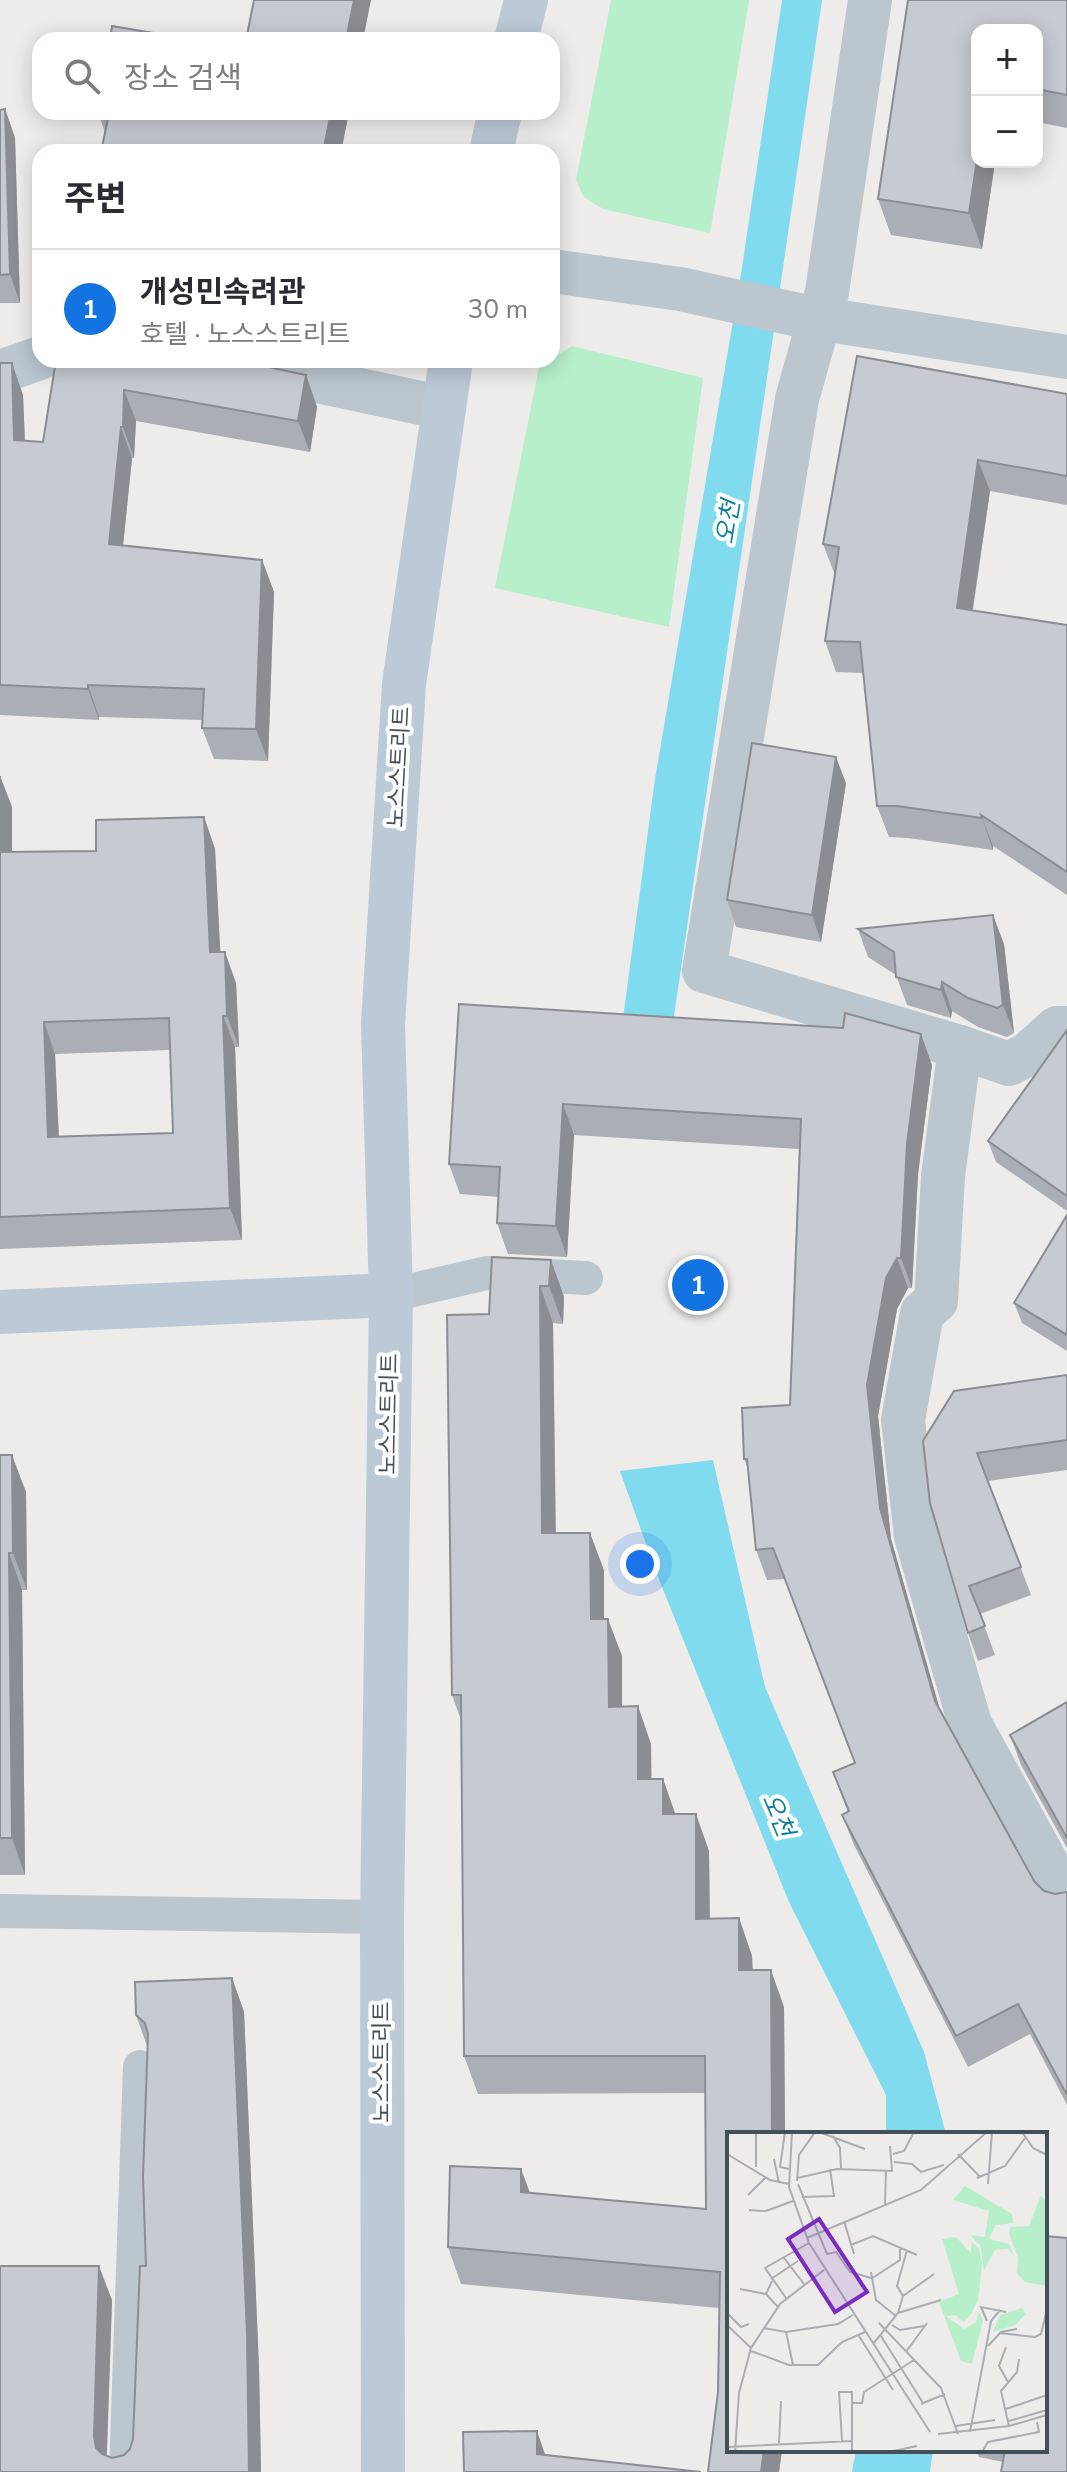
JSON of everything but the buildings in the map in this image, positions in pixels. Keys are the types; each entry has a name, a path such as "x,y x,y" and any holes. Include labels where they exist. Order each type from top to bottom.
{"main road":[{"path":"518,32 526,0"},
{"path":"493,144 498,120"},
{"name":"노스스트리트","path":"383,2472 382,1917 391,1295 383,1024 404,684 450,368"},
{"path":"0,1312 391,1295"}],"street":[{"path":"870,0 829,277 812,316 797,399 704,971 1009,1064 1028,1054 1057,1028 1067,1028"},
{"path":"560,272 680,289 812,316 1067,357"},
{"path":"0,372 32,361"},
{"path":"256,368 444,408"},
{"path":"960,1047 943,1176 936,1301 922,1313 903,1420 916,1536 970,1724 1067,1900"}],"lane":[{"path":"391,1295 487,1273 586,1278"},
{"path":"0,1911 382,1917"},
{"path":"126,2472 140,2067"}],"green space":[{"path":"611,0 749,0 710,233 603,209 584,197 576,180"},
{"path":"572,346 703,378 669,627 495,588 539,368 560,368 560,354"}],"water":[{"name":"오천","path":"782,0 822,0 671,1037 621,1033 655,779 741,274"},
{"name":"오천","path":"713,1460 765,1687 924,2052 945,2132 886,2132 886,2095 789,1902 656,1572 620,1471"},
{"path":"856,2452 933,2452 930,2472 852,2472"}],"place":[{"name":"개성민속려관","path":"698,1285"}]}
